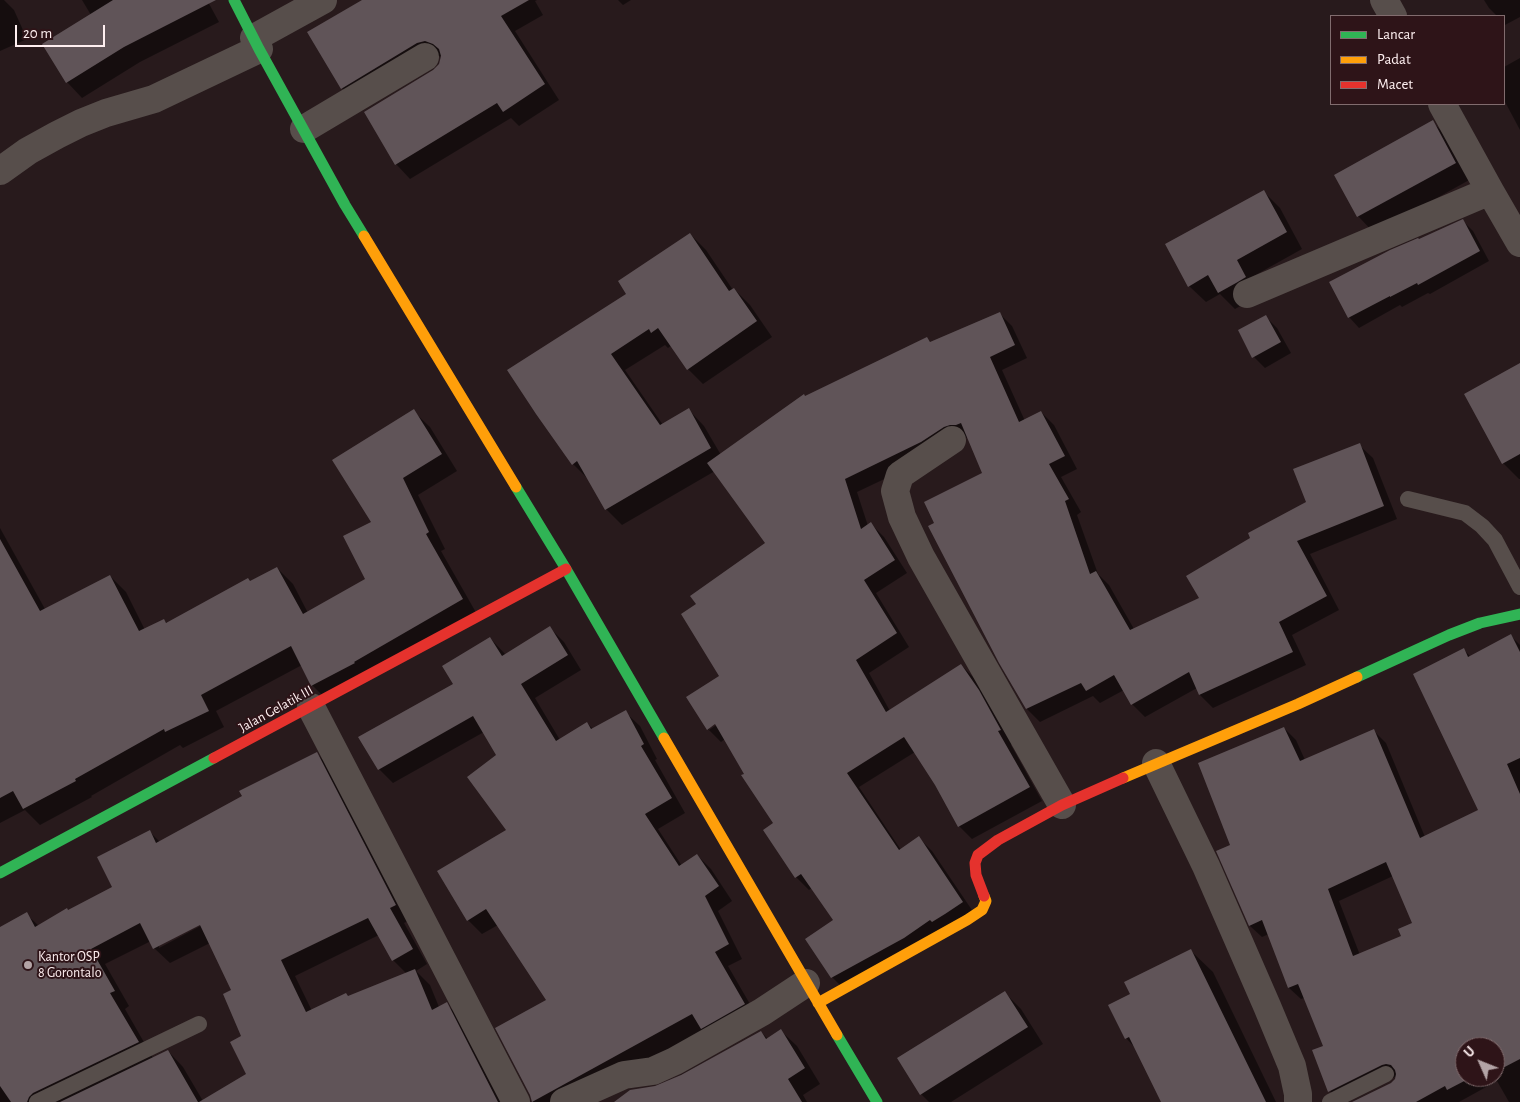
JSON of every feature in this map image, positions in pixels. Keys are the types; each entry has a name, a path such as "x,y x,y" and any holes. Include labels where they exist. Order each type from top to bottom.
{"street":[{"path":"234,0 256,44 350,213 566,569 877,1102"},
{"path":"0,171 28,151 81,123 154,99 256,44 323,0"},
{"path":"1384,0 1392,15"},
{"path":"304,129 426,58"},
{"path":"1443,105 1520,243"},
{"path":"1247,294 1490,192"},
{"path":"952,440 900,475 895,491 902,517 921,558 1062,805"},
{"name":"Jalan Gelatik III","path":"0,874 566,569"},
{"path":"564,1102 624,1075 653,1071 762,1012 904,956 967,920 982,910 986,901 976,874 975,863 978,856 998,840 1062,805 1156,763 1298,704 1450,635 1480,623 1520,614"},
{"path":"311,707 516,1102"},
{"path":"1156,763 1206,866 1292,1066 1298,1102"}],"lane":[{"path":"1408,499 1465,513 1482,526 1495,540 1520,587"},
{"path":"38,1102 199,1024"},
{"path":"1330,1102 1386,1074"}],"building":[{"path":"113,0 216,0 124,47 66,83 42,44"},
{"path":"362,0 529,0 501,16 545,84 503,112 497,103 395,165 364,112 433,70 439,64 441,56 439,49 433,44 425,41 417,43 341,89 307,32"},
{"path":"1433,120 1456,163 1357,217 1334,175"},
{"path":"1264,190 1287,232 1237,260 1246,277 1218,293 1208,275 1188,287 1165,244"},
{"path":"1463,219 1480,251 1418,285 1417,283 1348,318 1329,282 1390,250"},
{"path":"690,233 729,291 734,288 757,321 687,370 658,328 651,333 649,329 611,354 660,425 689,408 711,448 605,510 577,461 572,465 507,370 626,294 618,281"},
{"path":"1000,312 1015,345 990,357 1019,422 1041,411 1065,456 1049,464 1069,499 1065,501 1090,574 1096,571 1130,630 1199,598 1186,576 1250,538 1248,533 1306,502 1293,469 1360,443 1384,506 1297,541 1327,596 1279,622 1293,652 1199,695 1189,672 1131,705 1114,675 1086,691 1081,683 1026,709 999,663 928,526 934,523 924,502 982,473 961,423 944,427 921,442 845,479 861,529 871,522 895,560 864,580 897,633 856,660 886,712 961,664 979,690 1001,730 998,731 1030,787 958,827 935,785 904,737 847,773 899,850 919,836 963,902 932,922 930,920 904,938 831,978 805,939 833,920 801,874 795,878 763,830 773,823 741,775 744,774 715,724 707,730 686,697 719,676 681,614 696,604 690,596 765,543 707,463 804,394 805,396 927,337 930,342"},
{"path":"1266,315 1281,342 1252,358 1238,330"},
{"path":"1520,363 1520,454 1502,464 1464,394"},
{"path":"414,409 442,454 403,478 429,532 426,534 463,599 355,663 311,686 291,646 201,695 209,711 165,732 164,729 75,779 76,781 23,809 13,791 0,798 0,539 40,611 110,575 139,631 164,619 166,623 248,578 250,581 277,567 303,614 365,579 343,536 371,522 332,460"},
{"path":"550,626 568,655 521,684 556,741 587,722 591,729 626,710 644,744 641,746 672,798 645,814 679,866 697,854 719,886 705,896 729,944 715,952 745,1004 701,1029 692,1014 532,1102 495,1028 546,1000 486,909 467,921 437,871 506,830 467,777 496,755 473,716 378,770 358,737 453,684 442,666 490,637 502,656"},
{"path":"1511,634 1520,652 1520,758 1507,764 1520,794 1520,1059 1505,1067 1505,1037 1455,1037 1455,1086 1447,1090 1445,1086 1416,1102 1352,1102 1391,1083 1395,1079 1395,1070 1391,1065 1382,1065 1328,1092 1312,1050 1323,1046 1298,984 1288,988 1262,920 1249,926 1216,851 1230,845 1198,763 1284,727 1300,761 1374,729 1420,838 1478,810 1413,674 1464,648 1468,657","holes":["1386,862 1412,923 1398,929 1401,936 1353,956 1328,889"]},
{"path":"317,752 396,905 390,908 413,949 392,961 368,918 281,960 306,1012 346,993 348,996 415,969 432,1010 447,1002 498,1102 199,1102 246,1074 230,1042 241,1036 223,994 231,990 200,925 153,949 140,923 91,949 115,991 110,993 139,1042 33,1093 27,1102 11,1102 0,1086 0,927 27,912 35,927 67,908 68,910 112,887 97,857 150,830 156,843 242,796 239,791"},
{"path":"1191,949 1266,1102 1161,1102 1129,1037 1125,1039 1108,1005 1130,994 1124,982"},
{"path":"1005,991 1028,1027 920,1095 897,1058"},
{"path":"781,1029 805,1068 788,1079 802,1102 614,1102 630,1090 655,1086 681,1075 761,1031 766,1039"},
{"path":"168,1050 198,1102 60,1102"}],"traffic: fast":[{"path":"234,0 259,49 364,236"},
{"path":"516,487 664,738"},
{"path":"1357,677 1480,623 1520,614"},
{"path":"0,873 214,758"},
{"path":"837,1035 877,1102"}],"traffic: slow":[{"path":"364,236 516,487"},
{"path":"1123,778 1357,677"},
{"path":"664,738 837,1035"},
{"path":"818,1003 967,920 982,910 986,901 984,896"}],"traffic: jam":[{"path":"214,758 566,569"},
{"path":"984,896 976,875 975,863 978,855 998,840 1062,805 1123,778"}],"place":[{"name":"Kantor OSP 8 Gorontalo","path":"28,965"}]}
